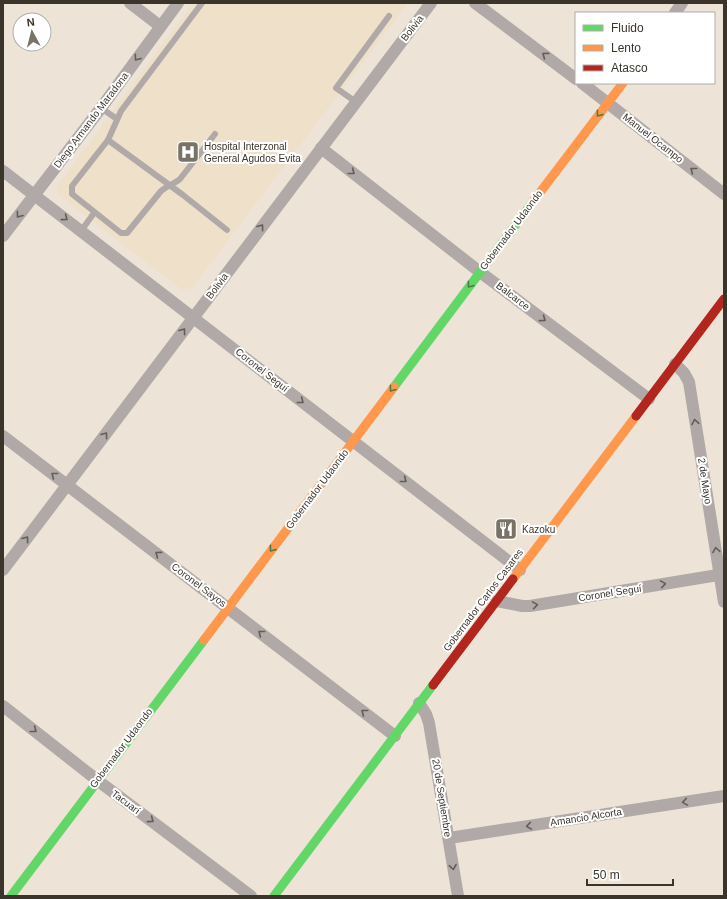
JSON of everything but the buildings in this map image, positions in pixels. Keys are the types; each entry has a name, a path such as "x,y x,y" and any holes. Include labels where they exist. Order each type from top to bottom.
{"street":[{"path":"130,3 160,26"},
{"name":"Diego Armando Maradona","path":"3,236 101,108 178,3"},
{"name":"Bolivia","path":"3,570 432,3"},
{"path":"474,3 575,78"},
{"path":"676,12 682,3"},
{"name":"Manuel Ocampo","path":"583,84 724,194"},
{"name":"Gobernador Udaondo","path":"11,896 622,84"},
{"name":"Balcarce","path":"321,148 480,272 648,399"},
{"name":"Coronel Seguí","path":"3,171 520,570"},
{"name":"Gobernador Carlos Casares","path":"274,896 724,299"},
{"name":"2 de Mayo","path":"675,364 684,373 689,382 722,574 724,602"},
{"name":"Coronel Sayos","path":"3,436 395,736"},
{"name":"Coronel Seguí","path":"497,601 530,606 722,574"},
{"name":"20 de Septiembre","path":"419,703 426,714 429,723 458,896"},
{"name":"Tacuarí","path":"3,706 97,780 251,896"},
{"name":"Amancio Alcorta","path":"448,838 724,796"}],"lane":[{"path":"202,3 121,111 108,140 72,186 71,190 74,197 121,233 125,234 161,191 176,183 180,179 214,134"},
{"path":"356,102 336,88 389,16"},
{"path":"101,108 117,119"},
{"path":"108,140 170,185 227,230"},
{"path":"81,230 94,213"}],"shaded area":[{"name":"Hospital Interzonal General Agudos Evita","path":"193,3 408,3 192,288 182,290 57,194 57,186"}],"traffic: fast":[{"path":"394,387 532,203"},
{"path":"11,896 204,640"},
{"path":"274,896 433,685"}],"traffic: slow":[{"path":"532,203 622,84"},
{"path":"204,640 394,387"},
{"path":"513,579 636,416"}],"traffic: jam":[{"path":"636,416 724,299"},
{"path":"433,685 513,579"}],"place":[{"name":"Hospital Interzonal General Agudos Evita","path":"188,152"},
{"name":"Kazoku","path":"506,529"}]}
